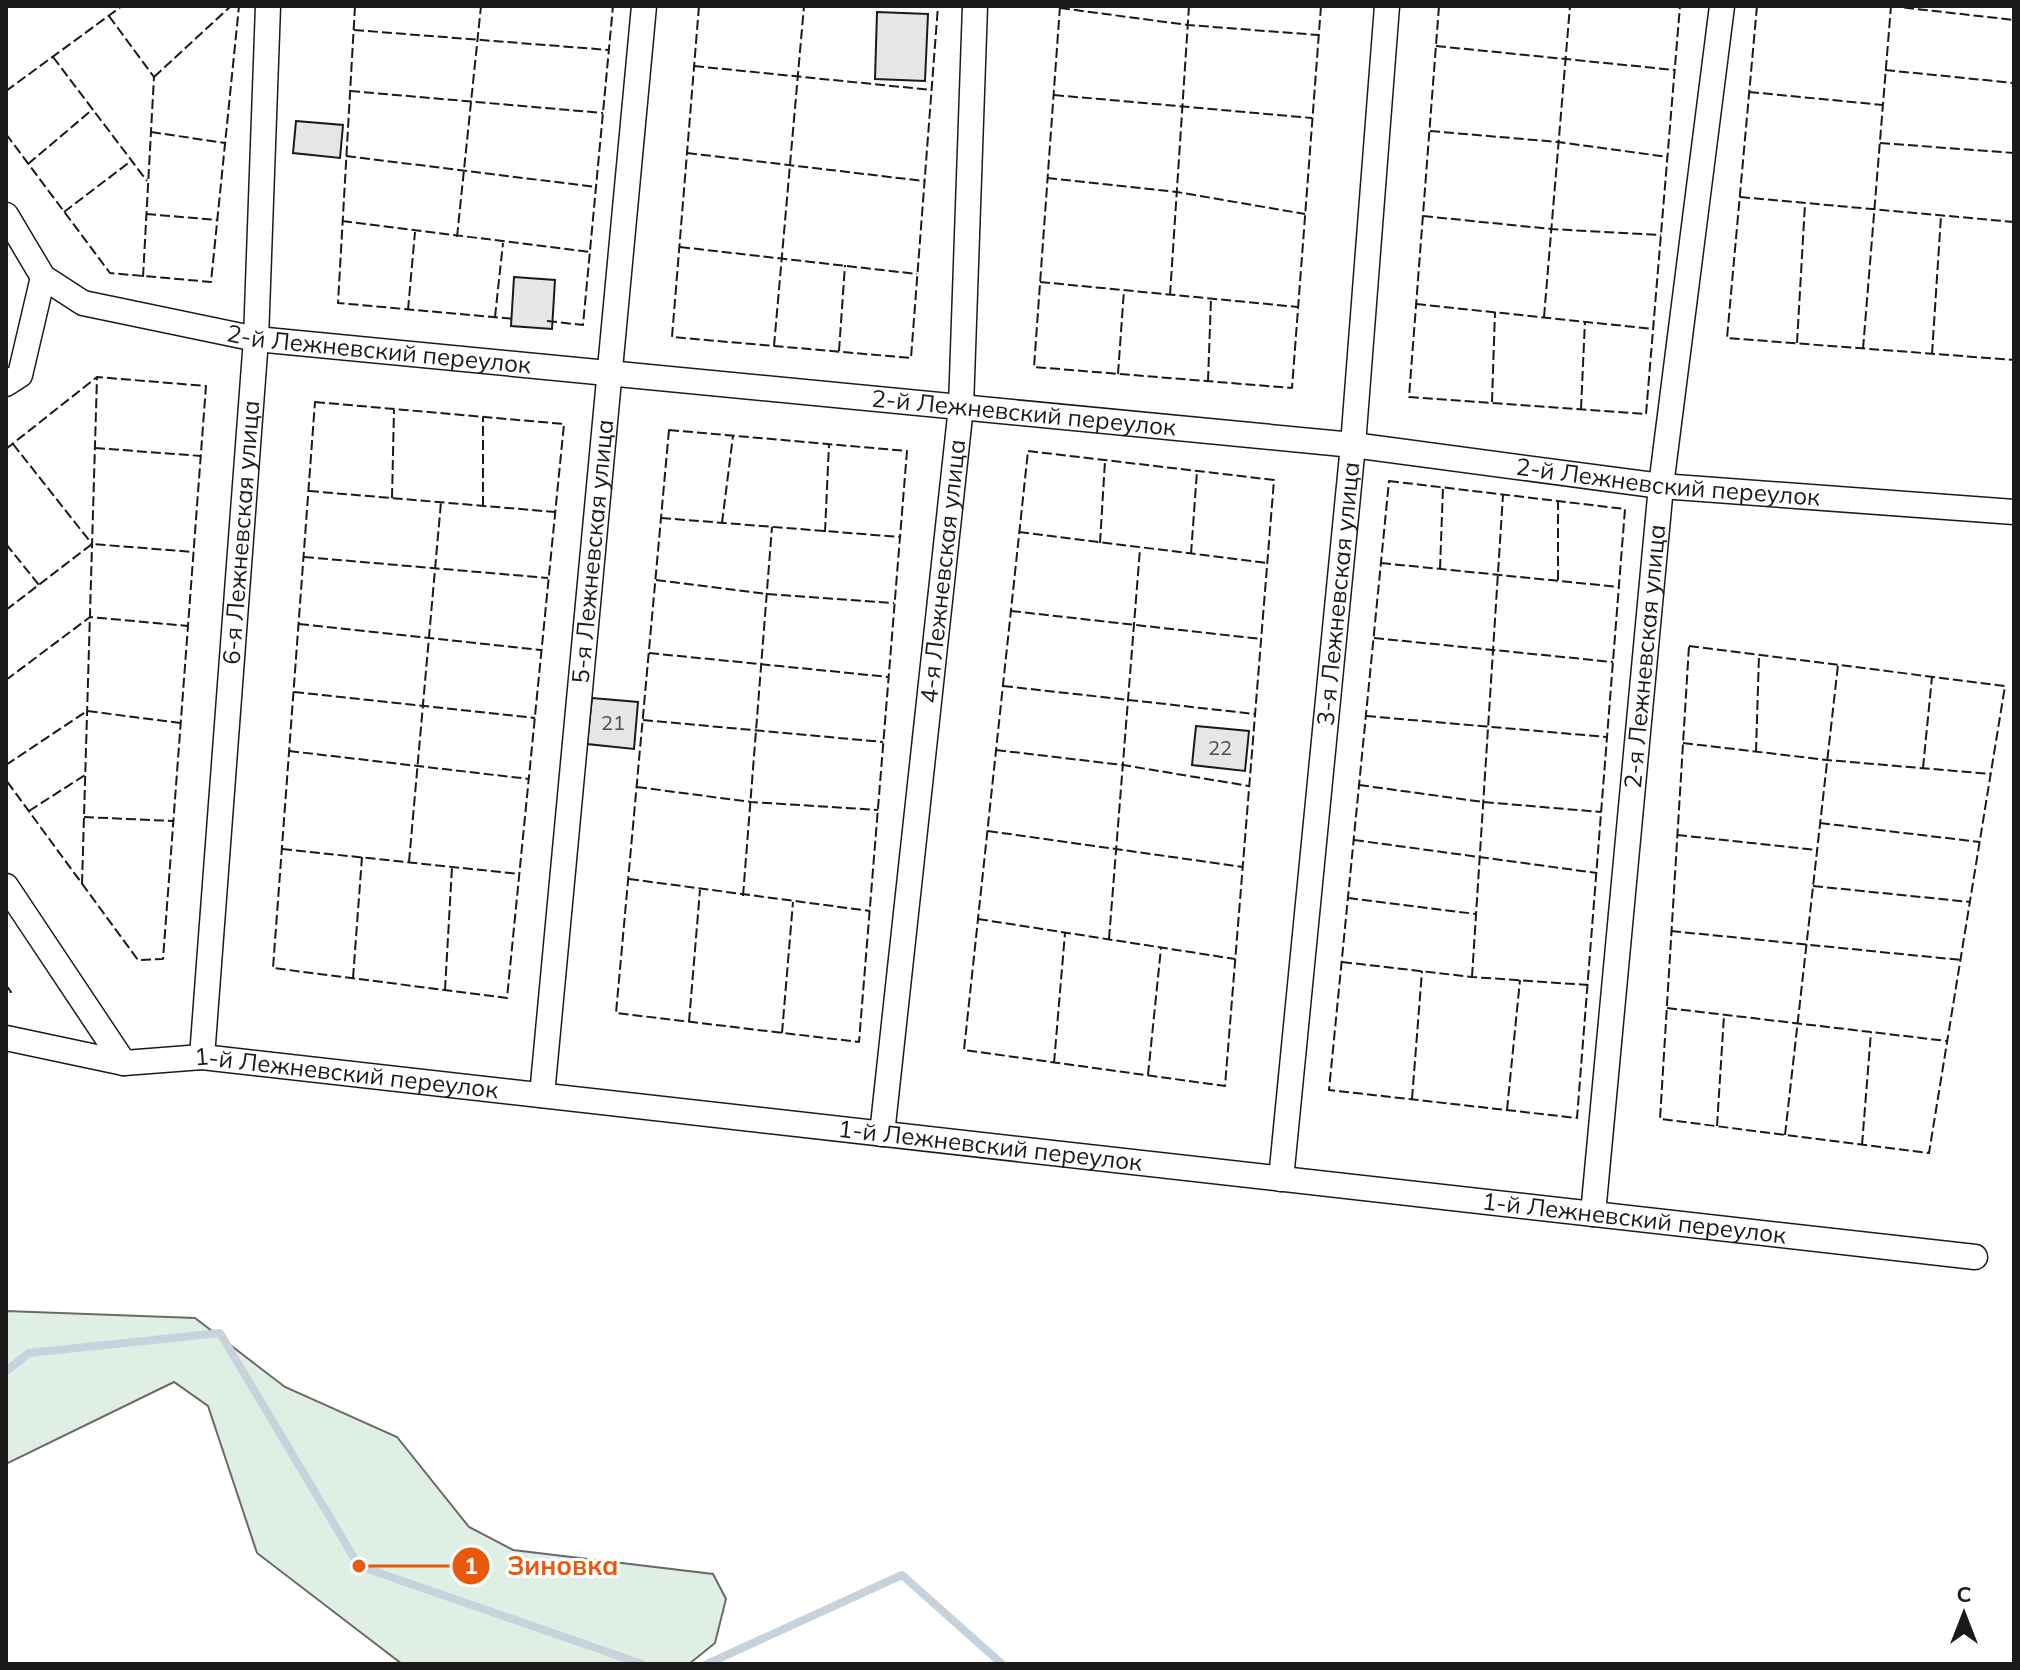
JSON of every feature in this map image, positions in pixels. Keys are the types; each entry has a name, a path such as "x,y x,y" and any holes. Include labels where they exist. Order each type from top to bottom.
{"street":[{"name":"6-я Лежневская улица","path":"202,1057 256,339 268,6"},
{"name":"5-я Лежневская улица","path":"542,1095 644,6"},
{"name":"4-я Лежневская улица","path":"882,1134 961,407 975,6"},
{"name":"3-я Лежневская улица","path":"1281,1179 1353,445 1387,6"},
{"name":"2-я Лежневская улица","path":"1593,1214 1661,486 1722,6"},
{"path":"6,215 43,277 20,375 6,384"},
{"name":"2-й Лежневский переулок","path":"43,277 83,303 256,339 1353,445 1661,486 2014,512"},
{"path":"6,886 124,1063"},
{"name":"1-й Лежневский переулок","path":"6,1038 124,1063 202,1057 1975,1257"}],"green space":[{"path":"6,1311 195,1318 285,1387 397,1437 469,1527 513,1550 713,1574 726,1599 715,1643 689,1664 402,1664 257,1553 208,1406 174,1382 6,1464"}],"building":[{"path":"877,12 928,14 925,81 875,79"},
{"path":"296,121 343,125 340,158 293,153"},
{"path":"514,277 555,280 552,329 511,326"},
{"path":"592,698 638,702 634,749 587,744"},
{"path":"1196,726 1249,731 1245,771 1192,765"}],"waterway":[{"path":"6,1371 29,1353 220,1333 359,1566 642,1664"},
{"path":"707,1664 902,1575 1002,1664"}],"fence":[{"path":"6,91 122,6"},
{"path":"154,77 231,6"},
{"path":"6,134 110,273 211,282 239,6"},
{"path":"355,6 338,303 515,319"},
{"path":"457,237 481,6"},
{"path":"547,321 583,325 613,6"},
{"path":"699,6 672,337 911,358 938,6"},
{"path":"774,346 804,6"},
{"path":"1060,6 1034,367 1292,388 1321,6"},
{"path":"1170,295 1189,6"},
{"path":"1439,6 1409,397 1646,414 1680,6"},
{"path":"1544,317 1570,6"},
{"path":"1757,6 1727,338 2014,360"},
{"path":"1890,6 2014,20"},
{"path":"1863,349 1891,6"},
{"path":"1060,8 1188,25 1318,35"},
{"path":"109,16 154,77 143,277"},
{"path":"354,30 609,50"},
{"path":"1436,46 1675,70"},
{"path":"53,57 147,181"},
{"path":"694,66 932,90"},
{"path":"1885,70 2014,83"},
{"path":"350,91 603,113"},
{"path":"1749,92 1883,105"},
{"path":"1054,95 1312,118"},
{"path":"28,164 93,109"},
{"path":"1430,131 1558,142 1668,157"},
{"path":"151,132 225,143"},
{"path":"1880,143 2014,153"},
{"path":"687,153 924,181"},
{"path":"346,156 596,187"},
{"path":"64,212 131,161"},
{"path":"1047,178 1177,192 1305,214"},
{"path":"1740,197 2014,222"},
{"path":"1797,343 1805,204"},
{"path":"146,214 218,220"},
{"path":"1423,216 1551,229 1661,235"},
{"path":"1932,354 1941,216"},
{"path":"342,221 590,252"},
{"path":"408,310 415,232"},
{"path":"495,317 503,243"},
{"path":"680,247 917,274"},
{"path":"839,351 845,265"},
{"path":"1040,282 1298,307"},
{"path":"1118,374 1124,290"},
{"path":"1208,381 1211,299"},
{"path":"1416,304 1653,329"},
{"path":"1492,402 1495,312"},
{"path":"1581,409 1585,321"},
{"path":"6,449 97,377 206,386 163,959 138,960 6,780"},
{"path":"82,884 97,377"},
{"path":"315,402 564,424 507,998 273,968 315,402"},
{"path":"392,498 394,410"},
{"path":"483,417 483,506"},
{"path":"669,430 907,451 859,1042 616,1013 669,430"},
{"path":"722,523 733,436"},
{"path":"13,444 92,544"},
{"path":"825,532 829,444"},
{"path":"95,448 201,456"},
{"path":"1028,451 1274,480 1225,1086 964,1050 1028,451"},
{"path":"1100,543 1105,461"},
{"path":"1191,554 1197,471"},
{"path":"1389,481 1625,509 1577,1118 1329,1090 1389,481"},
{"path":"1440,569 1443,487"},
{"path":"309,491 555,512"},
{"path":"1472,977 1503,495"},
{"path":"1558,501 1558,580"},
{"path":"409,862 441,502"},
{"path":"661,518 900,537"},
{"path":"743,896 772,527"},
{"path":"1019,532 1267,563"},
{"path":"6,544 39,585"},
{"path":"6,610 92,544 194,552"},
{"path":"1109,939 1140,549"},
{"path":"304,557 548,578"},
{"path":"1381,563 1619,587"},
{"path":"656,580 767,594 894,603"},
{"path":"1011,611 1261,639"},
{"path":"6,680 90,617 188,626"},
{"path":"299,624 541,650"},
{"path":"1374,638 1613,662"},
{"path":"1689,646 2005,686 1929,1153 1660,1119 1689,646"},
{"path":"649,653 889,677"},
{"path":"1756,752 1759,655"},
{"path":"1785,1135 1838,665"},
{"path":"1923,768 1932,677"},
{"path":"1003,686 1255,714"},
{"path":"294,692 535,718"},
{"path":"6,765 87,711 181,723"},
{"path":"1366,716 1607,737"},
{"path":"643,720 883,742"},
{"path":"1683,743 1827,760 1991,774"},
{"path":"996,750 1123,765 1249,786"},
{"path":"289,751 529,779"},
{"path":"29,811 85,775"},
{"path":"1359,785 1483,802 1601,812"},
{"path":"637,787 751,802 878,810"},
{"path":"84,817 173,821"},
{"path":"1820,823 1980,842"},
{"path":"988,831 1243,867"},
{"path":"1677,835 1817,850"},
{"path":"1354,840 1597,873"},
{"path":"282,849 519,874"},
{"path":"353,978 362,857"},
{"path":"445,990 452,867"},
{"path":"629,879 870,911"},
{"path":"1813,886 1970,902"},
{"path":"689,1022 700,890"},
{"path":"1348,898 1476,914"},
{"path":"782,1033 793,902"},
{"path":"978,919 1235,959"},
{"path":"1671,931 1961,960"},
{"path":"1054,1063 1065,933"},
{"path":"1148,1075 1161,948"},
{"path":"1342,962 1472,977 1588,985"},
{"path":"1412,1099 1422,971"},
{"path":"1507,1110 1520,980"},
{"path":"6,985 11,992 6,991"},
{"path":"1667,1008 1947,1041"},
{"path":"1717,1126 1724,1015"},
{"path":"1862,1145 1871,1032"}],"place":[{"name":"Зиновка","path":"359,1566"}]}
